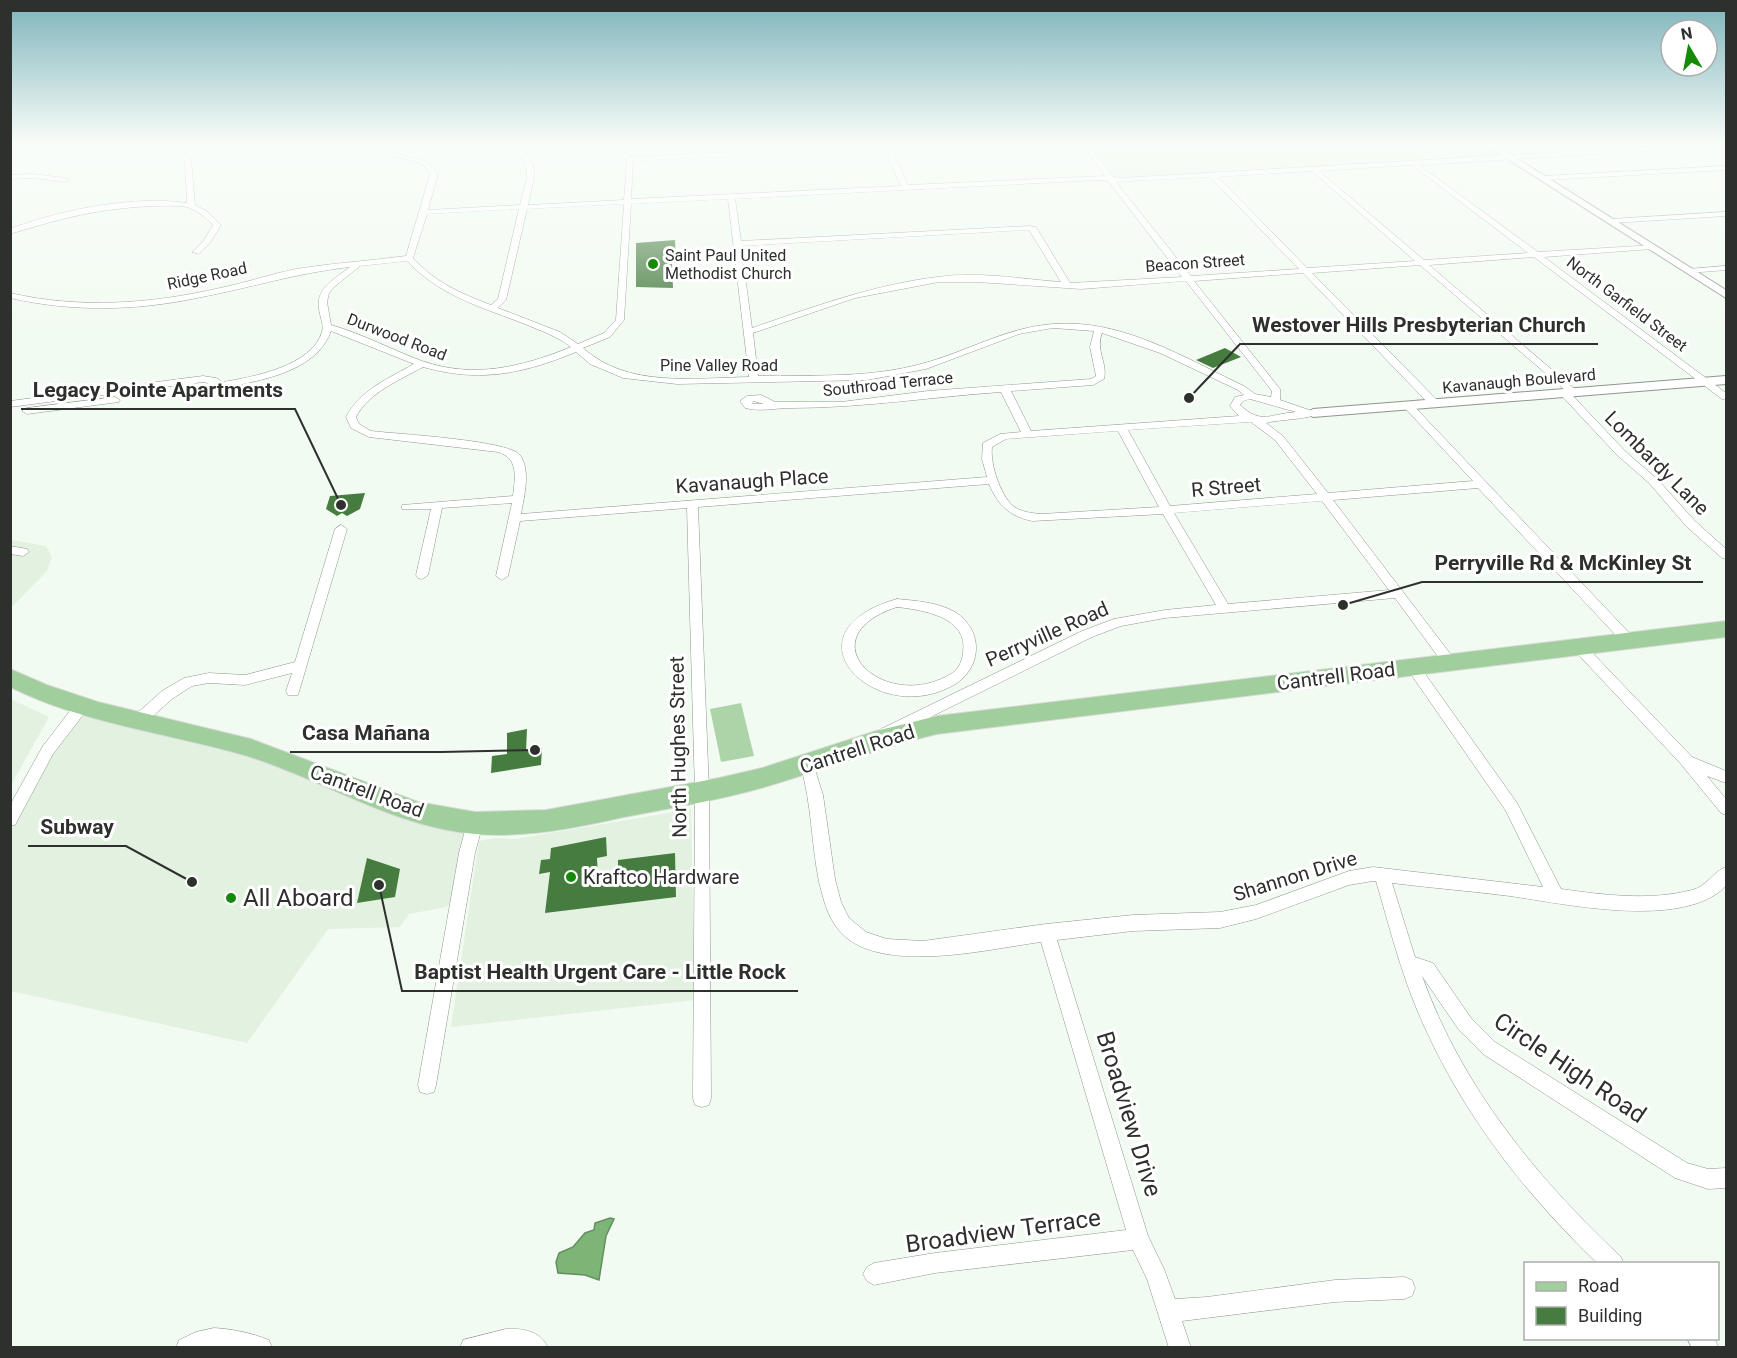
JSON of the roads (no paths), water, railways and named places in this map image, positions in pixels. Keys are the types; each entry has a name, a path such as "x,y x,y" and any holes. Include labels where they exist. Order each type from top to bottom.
{"main road":[{"name":"Cantrell Road","path":"10,677 48,696 81,707 249,747 415,810 475,823 511,823 575,816 750,782 868,742 938,725 1726,629"}],"street":[{"path":"10,232 52,218 121,207"},
{"path":"193,207 217,225 207,241 196,252"},
{"path":"409,258 425,207"},
{"path":"424,212 517,207"},
{"path":"490,309 502,300 524,207"},
{"name":"Durwood Road","path":"327,327 458,375 493,375 515,370 576,348 607,334 620,320 627,207"},
{"path":"732,207 754,380"},
{"path":"1133,207 1277,391 1275,403 1281,411 1278,417 1279,438"},
{"path":"1244,207 1436,404"},
{"name":"Lombardy Lane","path":"1358,207 1569,394 1605,437 1653,481 1691,524 1726,555"},
{"name":"North Garfield Street","path":"1472,207 1726,397"},
{"path":"1590,207 1726,295"},
{"path":"1612,221 1726,214"},
{"path":"736,244 1029,228 1033,229 1067,285"},
{"name":"Beacon Street","path":"748,332 853,296 927,281 969,278 1067,285 1652,247"},
{"name":"Pine Valley Road","path":"409,258 422,272 450,292 557,334 567,339 601,366 634,378 677,381 848,379 884,375 945,360 1023,330 1061,325 1100,329 1137,340 1241,388 1254,397 1313,413"},
{"name":"Ridge Road","path":"10,295 34,301 73,304 128,304 199,295 314,269 356,266 409,258"},
{"path":"10,413 221,385 261,377 294,365 318,346 327,327 322,306 324,296 331,286 356,266"},
{"path":"1689,271 1726,268"},
{"name":"Southroad Terrace","path":"773,405 841,405 908,396 1078,384 1100,379 1093,348 1100,329"},
{"path":"423,364 358,402 351,414 353,425 362,432 375,435 476,445 510,452 519,461 518,499 502,576"},
{"path":"10,404 204,379 213,380 221,385"},
{"path":"1198,420 1254,397 1266,386 1267,379"},
{"name":"Kavanaugh Boulevard","path":"1313,413 1726,380"},
{"path":"1222,381 1232,390 1241,415 1279,438 1326,496 1450,663"},
{"path":"1005,389 1027,433"},
{"path":"1408,406 1629,641"},
{"path":"993,480 985,455 987,445 997,438 1027,433 1313,413"},
{"path":"1121,427 1166,510 1225,610"},
{"name":"R Street","path":"993,480 1007,506 1016,512 1032,517 1166,510 1481,484"},
{"name":"Kavanaugh Place","path":"514,518 993,480"},
{"path":"406,507 518,499"},
{"name":"North Hughes Street","path":"692,503 702,792 702,1098"},
{"path":"422,575 437,505"},
{"path":"293,691 341,529"},
{"name":"Perryville Road","path":"868,742 1098,630 1142,617 1397,594"},
{"path":"897,603 915,603 942,610 962,624 972,644 967,665 949,682 922,691 902,691 882,687 866,678 854,666 848,653 848,639 854,626 865,615 879,607 897,603"},
{"path":"1579,647 1685,759 1726,809"},
{"path":"138,721 166,695 189,682 209,678 244,680 300,666"},
{"path":"1413,667 1512,807 1554,894"},
{"path":"922,691 935,708"},
{"path":"10,819 48,750 81,707"},
{"path":"1685,759 1726,777"},
{"name":"Shannon Drive","path":"807,764 817,797 826,881 836,911 847,927 864,941 881,947 911,950 1132,923 1220,920 1256,912 1349,878 1372,874 1554,894 1599,902 1654,904 1696,897 1719,883 1726,874"},
{"path":"427,1085 467,853 475,823"},
{"path":"1382,876 1425,1007 1447,1055 1500,1143 1545,1197 1613,1262"},
{"name":"Broadview Drive","path":"1046,932 1138,1239 1157,1276 1180,1347"},
{"name":"Circle High Road","path":"1410,963 1427,969 1465,1024 1490,1048 1682,1171 1708,1179 1726,1178"},
{"name":"Broadview Terrace","path":"874,1274 935,1263 1138,1239"},
{"path":"1168,1310 1263,1302 1324,1292 1404,1288"},
{"path":"187,1347 210,1338 236,1340 261,1347"},
{"path":"471,1347 518,1338 529,1340 537,1347"}],"place":[{"name":"Saint Paul United Methodist Church","path":"653,264"},
{"name":"Westover Hills Presbyterian Church","path":"1189,398"},
{"name":"Legacy Pointe Apartments","path":"341,505"},
{"name":"Perryville Rd & McKinley St","path":"1343,605"},
{"name":"Casa Mañana","path":"535,750"},
{"name":"Kraftco Hardware","path":"571,877"},
{"name":"Subway","path":"192,882"},
{"name":"Baptist Health Urgent Care - Little Rock","path":"379,885"},
{"name":"All Aboard","path":"231,898"}]}
